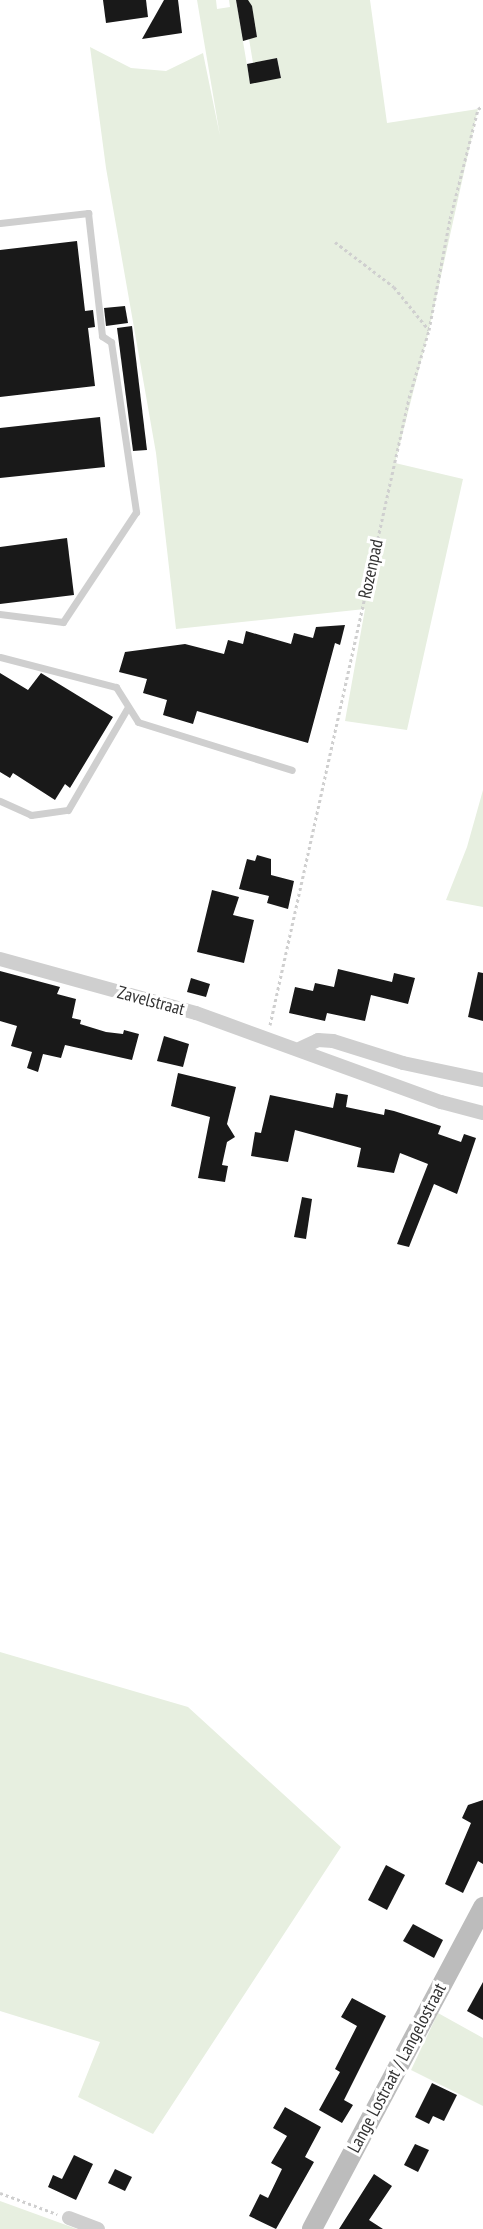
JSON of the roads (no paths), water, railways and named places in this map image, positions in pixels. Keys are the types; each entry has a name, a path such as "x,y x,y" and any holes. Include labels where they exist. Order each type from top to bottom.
{"street":[{"name":"Zavelstraat","path":"0,959 267,1036 441,1102 483,1113"},
{"path":"301,1048 318,1040 333,1041 403,1063 483,1080"},
{"name":"Lange Lostraat / Langelostraat","path":"312,2229 483,1907"},
{"path":"69,2218 98,2229"}],"lane":[{"path":"0,223 88,213 102,336 111,342 136,512 63,622 0,614"},
{"path":"0,657 116,687 138,722 292,770"},
{"path":"0,801 31,814 68,810 128,707"}]}
